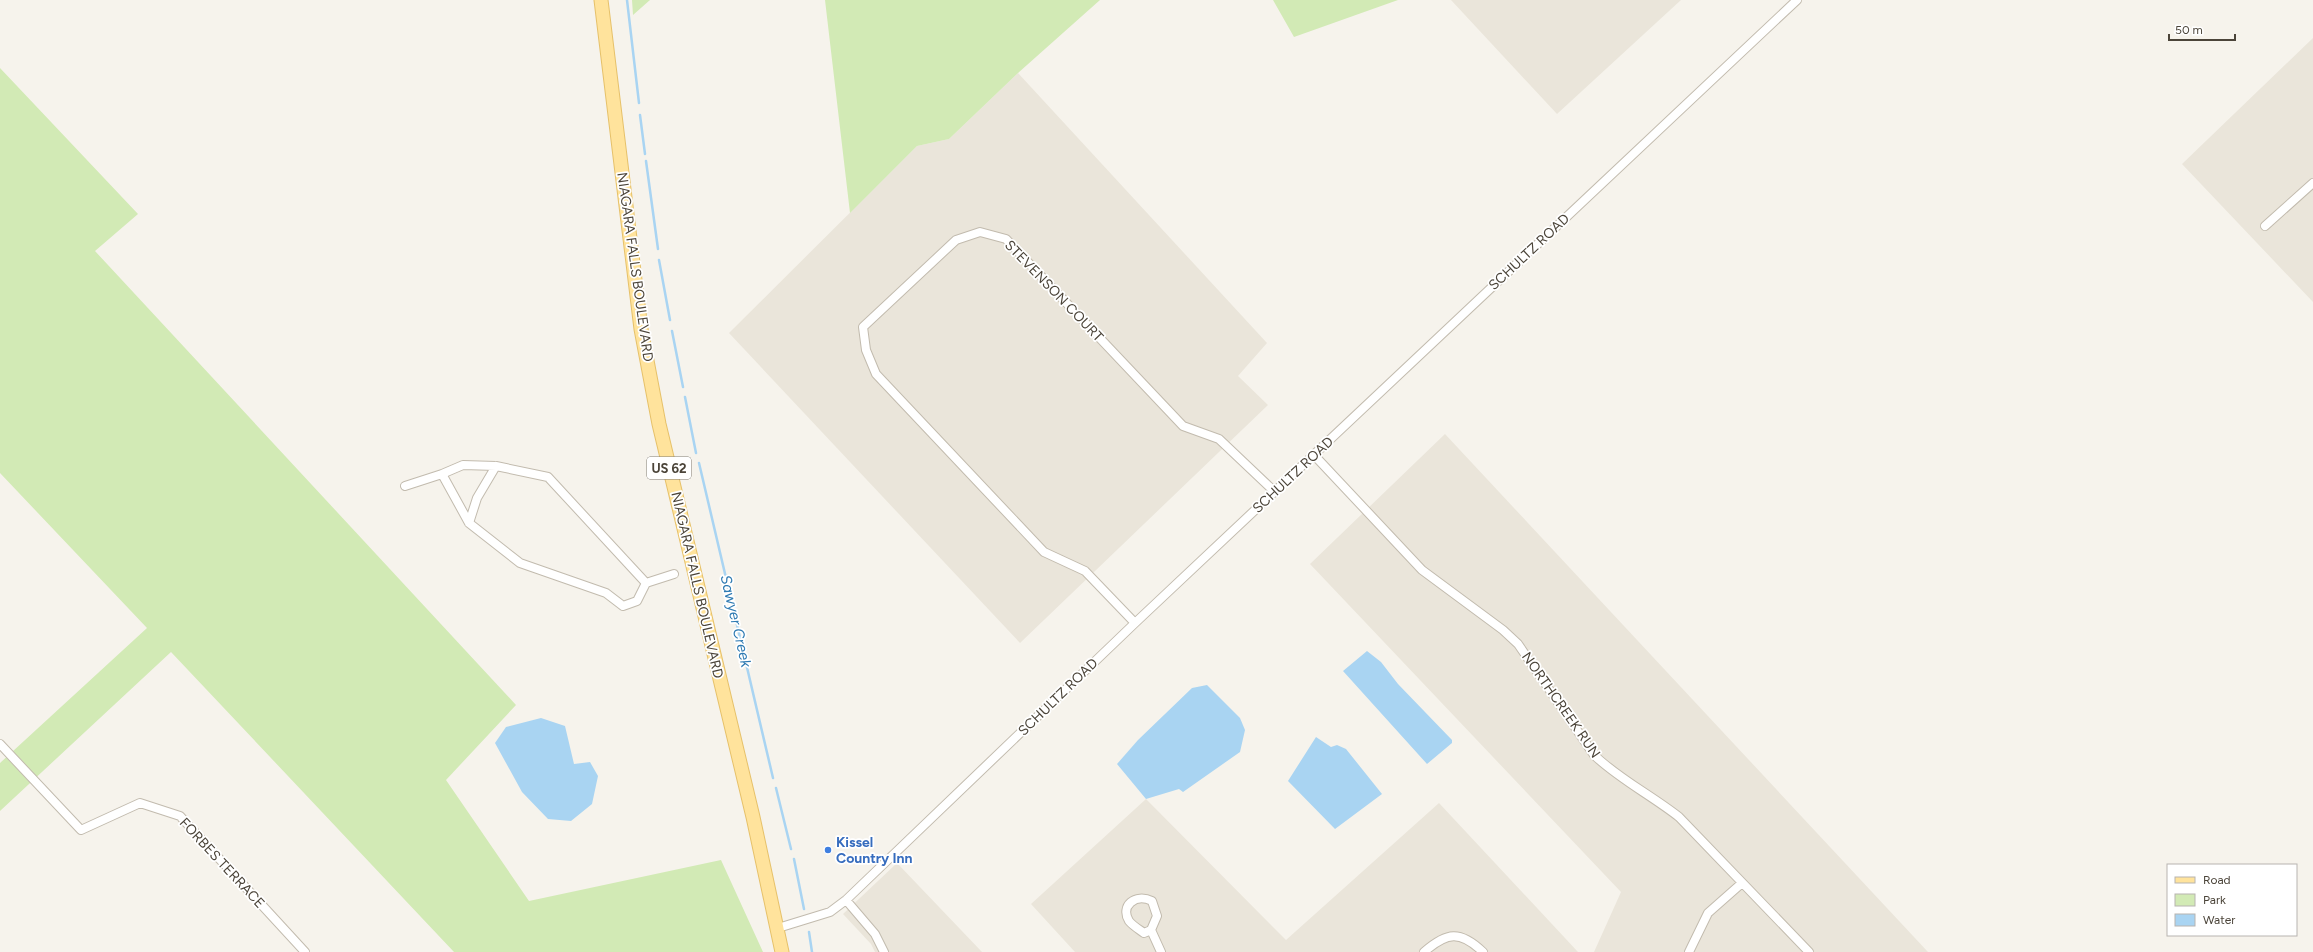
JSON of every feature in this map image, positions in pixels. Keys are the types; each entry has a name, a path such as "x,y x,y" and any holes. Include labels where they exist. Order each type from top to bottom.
{"main road":[{"name":"NIAGARA FALLS BOULEVARD","path":"601,0 641,329 662,438 778,928 782,952"}],"street":[{"name":"SCHULTZ ROAD","path":"778,928 830,912 846,900 1135,623 1797,0"},
{"path":"2265,226 2313,183"},
{"name":"STEVENSON COURT","path":"1135,623 1085,571 1044,552 876,374 866,350 863,327 956,240 980,232 1006,239 1183,426 1219,440 1275,492"},
{"name":"NORTHCREEK RUN","path":"1314,455 1422,570 1503,630 1518,644 1594,755 1608,769 1660,802 1679,817 1809,952"},
{"path":"405,486 442,474 463,465 496,466 548,477 646,584"},
{"path":"469,523 477,498 496,466"},
{"path":"442,474 469,523 520,563 606,594 623,606 637,601 646,584 674,574"},
{"name":"FORBES TERRACE","path":"0,744 81,830 140,803 180,816 305,952"},
{"path":"1689,952 1708,913 1742,883"},
{"path":"1151,930 1144,933 1129,921 1127,911 1129,904 1136,898 1144,897 1152,901 1157,916 1151,930 1161,952"},
{"path":"846,900 875,934 884,952"},
{"path":"1424,952 1440,938 1453,936 1466,938 1483,952"}],"shaded area":[{"path":"1451,0 1681,0 1557,114"},
{"path":"2313,38 2313,302 2182,164"},
{"path":"1018,73 1267,343 1238,376 1268,405 1020,643 729,333 917,146 949,139"},
{"path":"1445,434 1928,952 1594,952 1621,892 1310,564"},
{"path":"1146,799 1286,940 1439,803 1578,952 1075,952 1031,904"},
{"path":"897,863 982,952 875,952 871,944 843,914"}],"green space":[{"path":"632,0 650,0 633,15"},
{"path":"825,0 1100,0 1018,73 949,139 917,146 850,213"},
{"path":"1273,0 1398,0 1294,37"},
{"path":"0,68 138,214 95,251 516,705 446,780 529,901 721,860 763,952 454,952 171,652 0,811 0,763 147,628 0,473"}],"water":[{"path":"1367,651 1381,662 1398,684 1452,740 1452,743 1427,764 1343,671"},
{"path":"1207,685 1240,718 1245,730 1240,752 1183,792 1179,789 1146,799 1117,764 1138,740 1192,688"},
{"path":"541,718 565,726 574,764 590,762 598,776 592,804 571,821 548,819 522,792 495,743 506,727"},
{"path":"1316,737 1331,747 1337,745 1346,749 1382,794 1335,829 1288,781"}],"waterway":[{"name":"Sawyer Creek","path":"627,0 639,103"},
{"name":"Sawyer Creek","path":"640,115 645,154"},
{"name":"Sawyer Creek","path":"646,161 658,249"},
{"name":"Sawyer Creek","path":"659,260 670,320"},
{"name":"Sawyer Creek","path":"672,331 683,387"},
{"name":"Sawyer Creek","path":"685,397 696,453"},
{"name":"Sawyer Creek","path":"699,463 773,778"},
{"name":"Sawyer Creek","path":"776,788 791,849"},
{"name":"Sawyer Creek","path":"794,859 804,909"},
{"name":"Sawyer Creek","path":"809,932 812,952"}],"place":[{"name":"Kissel Country Inn","path":"828,850"}]}
